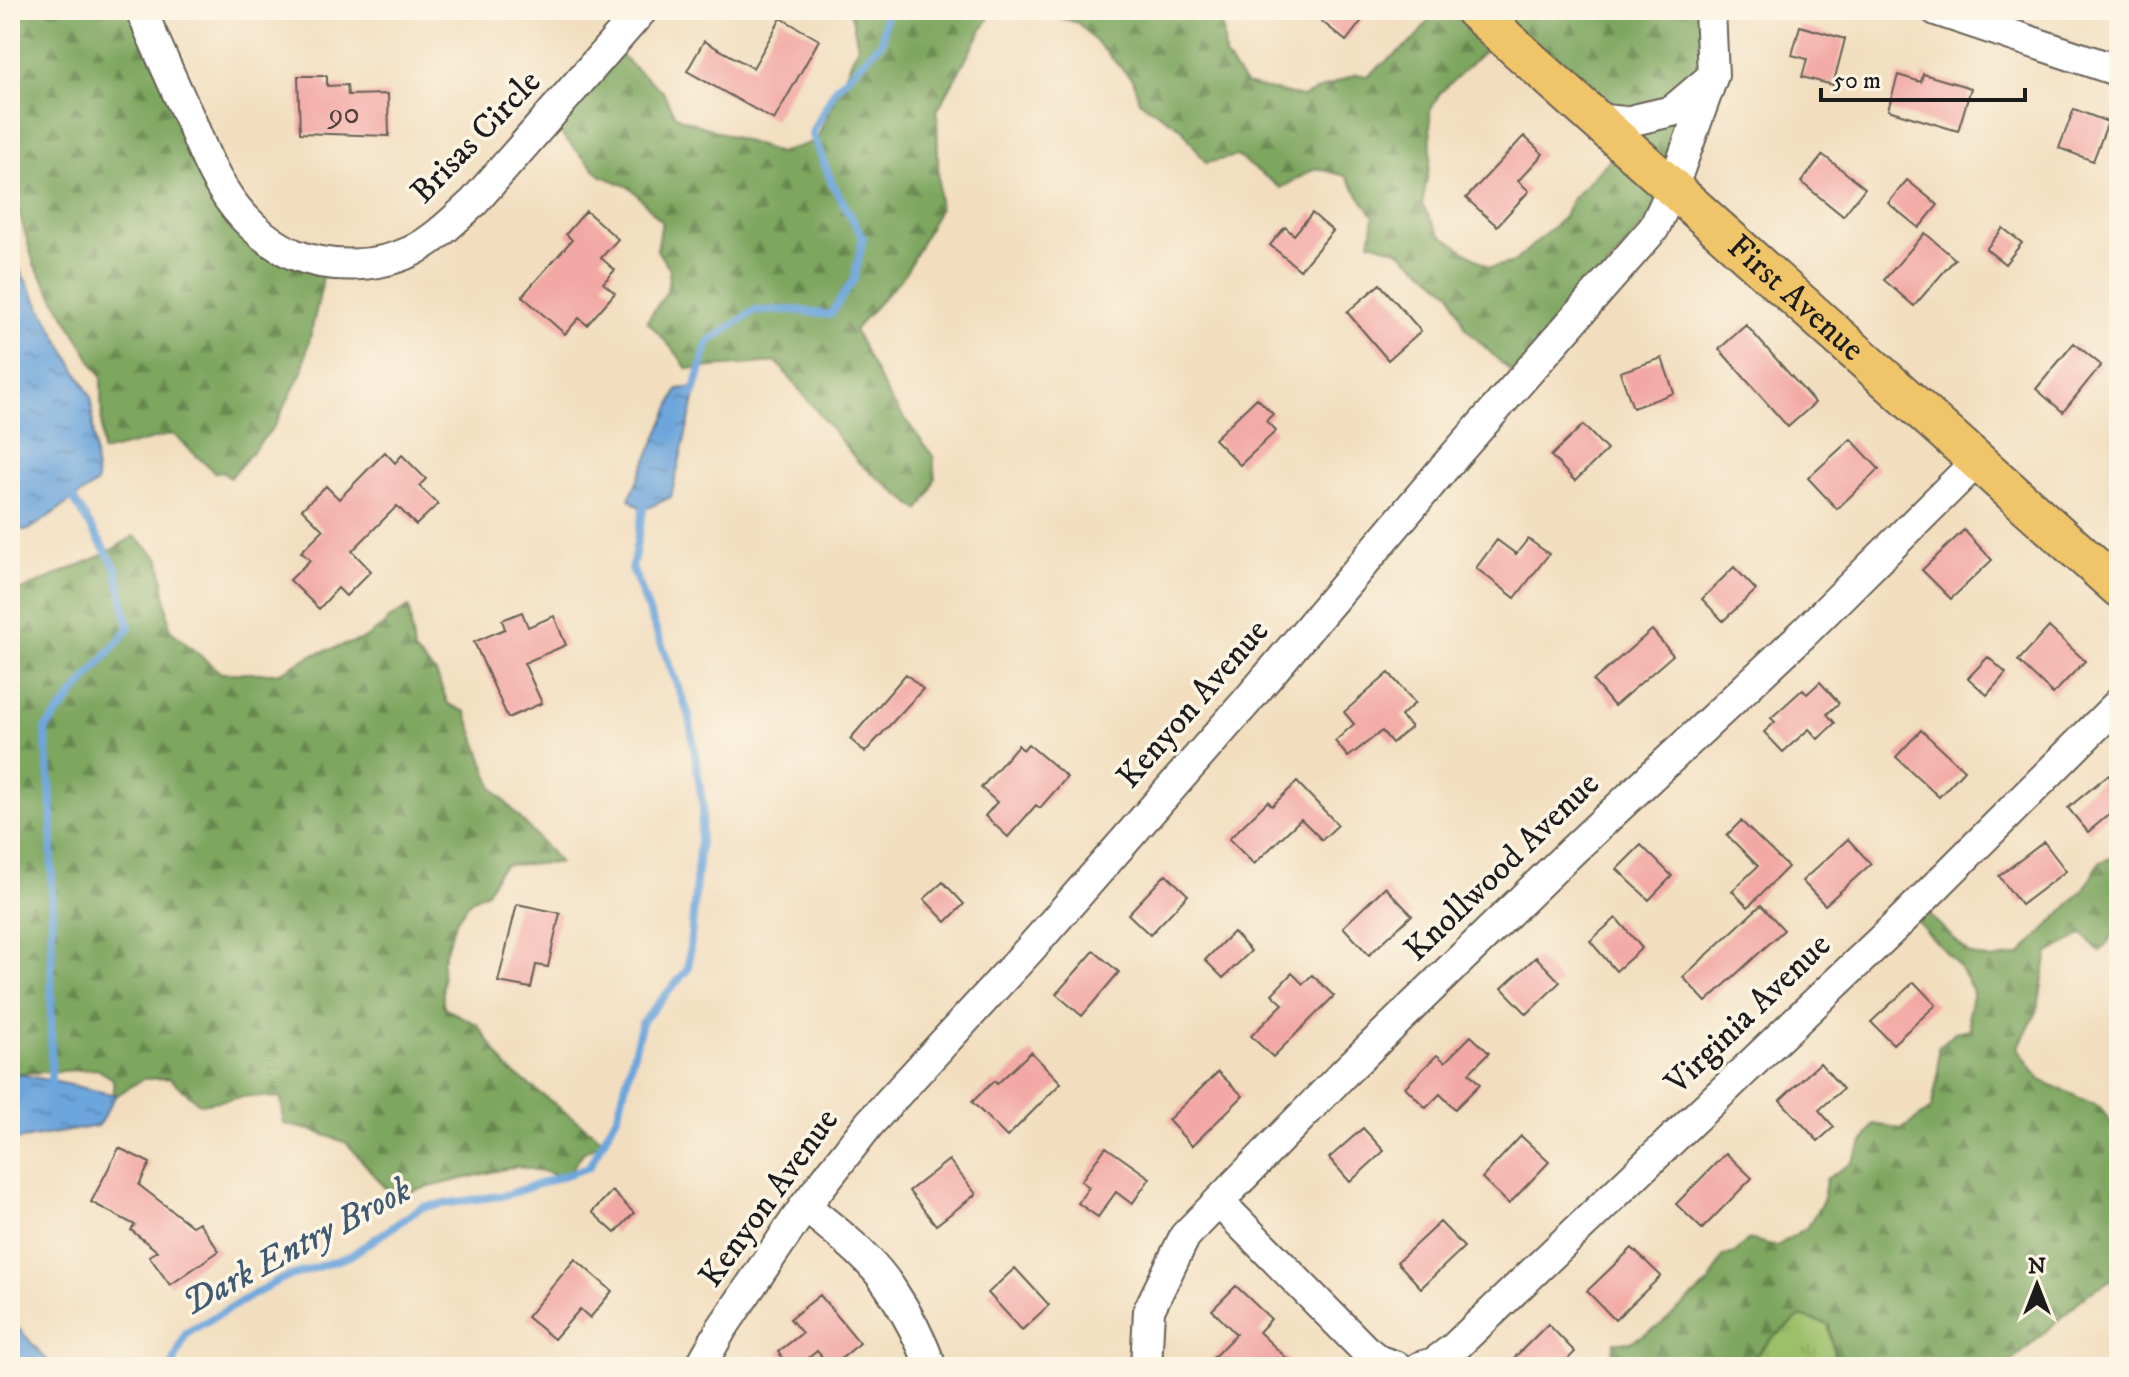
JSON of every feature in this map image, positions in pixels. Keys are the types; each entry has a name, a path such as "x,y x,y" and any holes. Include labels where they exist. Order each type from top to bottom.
{"main road":[{"name":"First Avenue","path":"1474,10 2119,588"}],"street":[{"name":"Brisas Circle","path":"141,10 214,174 233,204 246,219 293,254 337,264 393,258 412,251 447,226 474,202 642,10"},
{"name":"Kenyon Avenue","path":"700,1367 722,1328 805,1206 876,1117 1030,949 1248,700 1444,468 1654,228 1672,189 1713,75 1710,10"},
{"path":"1936,10 2119,71"},
{"path":"1593,119 1625,122 1672,111 1713,75"},
{"name":"Knollwood Avenue","path":"1146,1367 1149,1310 1185,1236 1343,1074 1525,896 1804,633 1977,461"},
{"name":"Virginia Avenue","path":"1420,1367 1434,1363 1454,1348 1902,920 2119,703"},
{"path":"1219,1202 1364,1349 1379,1361 1397,1367"},
{"path":"805,1206 869,1263 890,1287 924,1347 931,1367"}],"green space":[{"path":"10,10 130,10 205,178 322,272 322,285 302,372 275,425 230,478 223,472 215,473 173,434 102,452 101,377 34,264 10,181"},
{"path":"844,10 993,10 937,111 939,209 905,274 854,330 888,396 933,456 935,478 919,510 859,463 777,362 687,369 647,321 667,291 670,270 657,250 662,222 631,188 600,175 553,126 615,51 663,92 674,114 682,119 779,153 816,141 858,46 851,14"},
{"path":"1033,10 1222,10 1225,56 1245,84 1302,97 1356,74 1367,76 1415,39 1436,10 1703,10 1703,84 1668,194 1517,378 1466,329 1451,292 1398,250 1370,242 1374,217 1346,176 1316,168 1281,188 1237,156 1206,163 1181,128 1139,101 1133,80 1078,23","holes":["1499,37 1621,148 1571,200 1564,217 1514,262 1490,268 1440,234 1422,205 1431,157 1430,111 1440,93"]},
{"path":"134,536 160,559 170,630 221,673 279,673 312,655 364,639 409,607 414,652 436,673 448,704 466,712 493,788 560,863 505,865 487,892 471,900 455,922 442,963 443,1004 446,1009 477,1024 508,1069 604,1141 583,1153 566,1177 517,1166 392,1196 347,1143 284,1124 281,1098 249,1096 200,1104 169,1078 143,1079 114,1097 113,1079 97,1069 10,1074 10,591 24,589 103,555"},
{"path":"2119,855 2119,927 2100,952 2083,934 2048,953 2037,1012 2018,1048 2040,1080 2100,1107 2119,1134 2119,1275 2087,1294 2006,1367 1836,1367 1829,1325 1801,1316 1770,1340 1745,1367 1608,1367 1615,1342 1630,1342 1658,1327 1710,1282 1723,1256 1735,1253 1748,1239 1777,1246 1807,1227 1823,1201 1826,1179 1851,1163 1874,1124 1902,1129 1931,1109 1938,1076 1938,1048 1955,1032 1971,1029 1968,1015 1973,991 1958,965 1909,913 1918,903 1969,954 1991,960 2020,955 2084,889 2100,862"},
{"path":"1801,1316 1829,1325 1836,1367 1745,1367 1770,1340"}],"water":[{"path":"10,244 13,258 91,397 97,483 29,530 10,530"},
{"path":"697,387 671,497 643,510 629,499 678,389"},
{"path":"10,1072 116,1095 98,1126 10,1141"},
{"path":"10,1319 48,1361 61,1367 10,1367"}],"building":[{"path":"1308,10 1370,10 1346,41"},
{"path":"781,18 819,40 774,120 687,71 704,41 753,68"},
{"path":"1800,26 1845,39 1833,85 1802,77 1807,59 1792,55"},
{"path":"1923,74 1971,88 1958,131 1888,110 1898,75 1921,82"},
{"path":"298,76 327,76 327,86 347,85 348,95 388,94 389,136 300,133"},
{"path":"2074,109 2108,122 2093,161 2059,148"},
{"path":"1524,136 1543,154 1518,181 1529,191 1497,226 1466,198"},
{"path":"1823,155 1865,188 1843,216 1801,182"},
{"path":"1907,180 1938,205 1919,228 1888,203"},
{"path":"586,211 618,239 601,258 615,270 603,283 615,293 587,325 579,318 565,334 522,296 572,240 566,234"},
{"path":"1312,213 1333,231 1300,270 1270,245 1285,227 1294,235"},
{"path":"2003,228 2022,243 2005,264 1986,249"},
{"path":"1925,233 1955,259 1914,306 1884,280"},
{"path":"1380,284 1421,331 1388,360 1347,312"},
{"path":"1746,325 1815,403 1788,427 1719,349"},
{"path":"2074,343 2101,365 2063,412 2036,389"},
{"path":"1662,358 1674,393 1633,408 1620,372"},
{"path":"1257,398 1273,414 1266,421 1276,431 1240,465 1214,439"},
{"path":"1583,425 1607,450 1575,481 1551,456"},
{"path":"1851,439 1879,469 1837,509 1808,478"},
{"path":"385,452 395,463 402,455 426,479 419,486 438,504 416,525 397,506 352,551 371,571 346,596 338,588 319,609 290,580 310,560 301,552 323,530 302,509 326,486 339,499"},
{"path":"1964,530 1992,560 1951,599 1922,570"},
{"path":"1528,539 1549,554 1515,598 1476,568 1497,540 1516,554"},
{"path":"1734,567 1756,590 1723,621 1702,599"},
{"path":"522,612 528,627 554,616 566,645 524,663 542,703 508,718 474,642 505,629 502,620"},
{"path":"2049,627 2085,661 2053,694 2018,661"},
{"path":"1652,630 1673,655 1614,706 1593,681"},
{"path":"1988,657 2006,673 1987,695 1968,678"},
{"path":"1389,673 1415,703 1401,716 1411,727 1392,743 1382,731 1348,757 1335,741 1354,724 1344,712"},
{"path":"906,674 923,689 865,752 850,739"},
{"path":"1820,682 1839,703 1827,714 1835,723 1818,739 1809,729 1783,752 1764,732 1775,722 1771,718 1803,689 1807,694"},
{"path":"1921,730 1964,770 1939,797 1896,757"},
{"path":"1028,744 1067,777 1040,808 1036,805 1008,837 985,816 997,802 981,788 1018,745 1023,750"},
{"path":"2108,775 2119,788 2119,806 2088,832 2068,808"},
{"path":"1297,782 1338,825 1322,840 1301,819 1254,864 1229,839 1268,801 1272,806"},
{"path":"1741,821 1788,867 1748,907 1732,891 1758,866 1727,835"},
{"path":"1848,839 1871,864 1825,905 1802,881"},
{"path":"2044,842 2066,871 2021,905 1999,876"},
{"path":"1641,845 1672,876 1649,900 1617,869"},
{"path":"1166,874 1188,895 1150,935 1128,914"},
{"path":"943,882 964,904 946,922 924,899"},
{"path":"1385,887 1412,915 1369,955 1343,927"},
{"path":"517,904 560,913 548,967 536,965 531,988 498,982"},
{"path":"1761,905 1784,930 1706,1002 1683,977"},
{"path":"1616,918 1642,948 1616,971 1590,941"},
{"path":"1233,932 1251,951 1223,978 1205,960"},
{"path":"1094,951 1119,972 1082,1016 1056,994"},
{"path":"1536,957 1560,982 1527,1014 1502,988"},
{"path":"1292,973 1303,984 1312,975 1334,996 1273,1057 1251,1036 1283,1004 1272,994"},
{"path":"1914,982 1936,1005 1893,1044 1871,1022"},
{"path":"1471,1036 1489,1053 1469,1073 1480,1084 1455,1109 1440,1094 1426,1108 1405,1087 1437,1055 1445,1062"},
{"path":"1031,1052 1061,1083 1007,1137 972,1102 994,1081 997,1084"},
{"path":"1820,1063 1843,1089 1819,1110 1834,1127 1818,1141 1780,1100"},
{"path":"1218,1072 1243,1096 1192,1146 1168,1120"},
{"path":"1363,1128 1384,1151 1350,1182 1329,1158"},
{"path":"1521,1136 1549,1162 1509,1204 1482,1178"},
{"path":"1106,1147 1150,1178 1132,1204 1116,1192 1098,1217 1078,1203 1089,1187 1081,1181"},
{"path":"119,1148 150,1163 139,1185 192,1226 199,1222 219,1251 170,1285 149,1256 157,1251 131,1230 135,1225 91,1202"},
{"path":"1726,1153 1752,1178 1702,1229 1676,1204"},
{"path":"949,1160 976,1194 936,1225 909,1191"},
{"path":"612,1191 634,1213 615,1233 592,1212"},
{"path":"1440,1222 1464,1247 1421,1288 1397,1262"},
{"path":"1632,1248 1661,1276 1615,1320 1587,1291"},
{"path":"575,1259 612,1291 590,1318 580,1309 554,1339 527,1317"},
{"path":"1015,1268 1049,1305 1022,1330 988,1293"},
{"path":"1236,1286 1271,1319 1259,1332 1296,1367 1204,1367 1236,1334 1212,1310"},
{"path":"820,1295 860,1343 831,1367 817,1351 798,1367 790,1367 778,1352 802,1333 790,1319"},
{"path":"1548,1324 1575,1352 1560,1367 1505,1367"}],"waterway":[{"name":"Dark Entry Brook","path":"694,393 708,342 754,311 794,310 830,315 854,279 863,238 832,183 812,133 836,88 882,42 886,10"},
{"path":"45,1089 51,1081 52,812 45,729 129,628 116,568 68,490"},
{"name":"Dark Entry Brook","path":"172,1367 186,1333 279,1280 350,1256 422,1207 506,1195 589,1167 618,1114 642,1022 688,969 703,807 689,715 632,568 647,501"}]}
